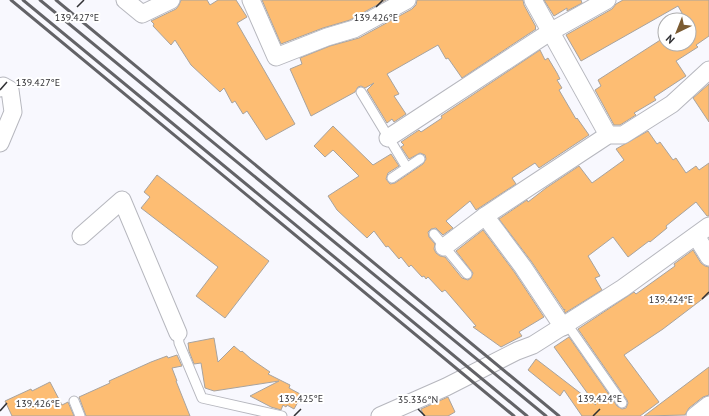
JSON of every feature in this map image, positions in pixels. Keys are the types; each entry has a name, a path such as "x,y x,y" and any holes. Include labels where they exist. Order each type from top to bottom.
{"street":[{"path":"125,0 142,14 171,0"},
{"path":"251,0 276,57 327,37 354,29 407,0"},
{"path":"533,0 608,135"},
{"path":"388,138 550,32 607,0"},
{"path":"439,241 485,216 608,135 623,135 672,104 709,70"},
{"path":"0,88 3,86 10,90 13,112 0,143"},
{"path":"81,236 122,200 178,333"},
{"path":"485,216 565,326"},
{"path":"380,416 446,387 517,351 533,345 623,288 702,231 709,257"},
{"path":"694,416 709,405"}],"lane":[{"path":"361,92 407,168"},
{"path":"392,178 420,159"},
{"path":"439,241 467,274"},
{"path":"565,326 622,403"},
{"path":"178,333 179,343 202,398 282,416"},
{"path":"74,401 80,416"}],"building":[{"path":"181,0 207,0 210,5 218,0 236,0 247,17 237,23 295,124 266,140 247,111 243,114 235,101 232,103 224,88 220,92 191,65 175,40 171,45 153,26 154,24 151,21 176,9"},
{"path":"262,0 386,0 350,20 323,28 281,44"},
{"path":"417,0 523,0 536,29 462,78 448,58 446,59 438,45 387,74 399,94 394,96 406,114 394,122 392,119 387,123 367,90 374,83 365,88 361,86 358,87 355,92 311,116 290,69 302,64 300,58 330,46 359,38 412,9 416,5"},
{"path":"544,0 581,0 582,3 567,11 567,8 554,16"},
{"path":"623,0 709,0 709,36 697,44 697,12 681,12 678,6 667,12 657,12 657,18 581,61 566,35 612,9 616,4"},
{"path":"657,42 657,52 690,52 676,61 686,76 654,97 656,100 634,113 636,115 620,125 614,125 595,90 601,86 598,80"},
{"path":"540,50 545,60 548,58 560,79 557,80 562,88 559,90 576,119 577,118 589,135 539,168 535,163 512,178 516,184 476,210 470,201 446,221 453,228 443,235 436,228 431,229 428,232 429,237 435,244 434,249 436,253 445,257 462,278 468,280 471,278 473,273 456,251 483,230 515,273 544,317 519,332 522,336 501,347 473,327 476,326 445,290 442,292 428,277 426,279 424,276 422,277 411,265 409,267 401,257 399,259 388,246 386,247 374,231 367,238 337,210 328,196 359,176 333,150 325,157 314,146 333,126 373,165 391,154 399,166 388,173 386,179 390,184 395,183 423,164 426,159 425,155 420,153 409,159 401,147 404,145 401,142 419,130 421,132 442,118 441,116"},
{"path":"709,84 709,122 693,98"},
{"path":"648,131 657,144 660,142 673,160 676,158 686,173 696,166 699,170 709,163 709,216 707,216 696,202 666,226 667,228 650,242 649,241 628,257 613,237 588,256 600,276 595,278 602,290 565,313 565,309 564,310 531,261 499,219 527,200 528,202 579,166 592,183 624,160 616,149"},
{"path":"157,175 269,261 225,318 196,296 218,267 141,208 150,197 144,192"},
{"path":"693,250 701,263 709,267 709,294 663,329 624,355 659,402 640,416 582,416 564,390 560,396 528,370 536,359 596,405 554,347 569,337 617,406 622,409 626,408 628,403 627,400 578,329 634,292 636,294 675,266 674,264"},
{"path":"214,338 218,362 234,346 270,372 268,374 290,385 289,388 302,395 294,409 287,405 286,407 283,405 281,410 271,407 250,396 279,381 214,391 205,388 201,363 194,364 189,351 188,343"},
{"path":"177,355 182,366 172,368 190,416 86,416 79,397 110,383 109,381 151,362 167,356 168,358"},
{"path":"709,367 709,395 703,397 689,408 685,415 644,416"},
{"path":"50,382 62,405 68,402 74,416 12,416 5,401 31,389 32,391"},
{"path":"448,397 455,412 448,416 424,416 421,409"}],"railway":[{"path":"11,0 514,416"},
{"path":"23,0 527,416"},
{"path":"40,0 546,416"},
{"path":"56,0 559,416"}]}
